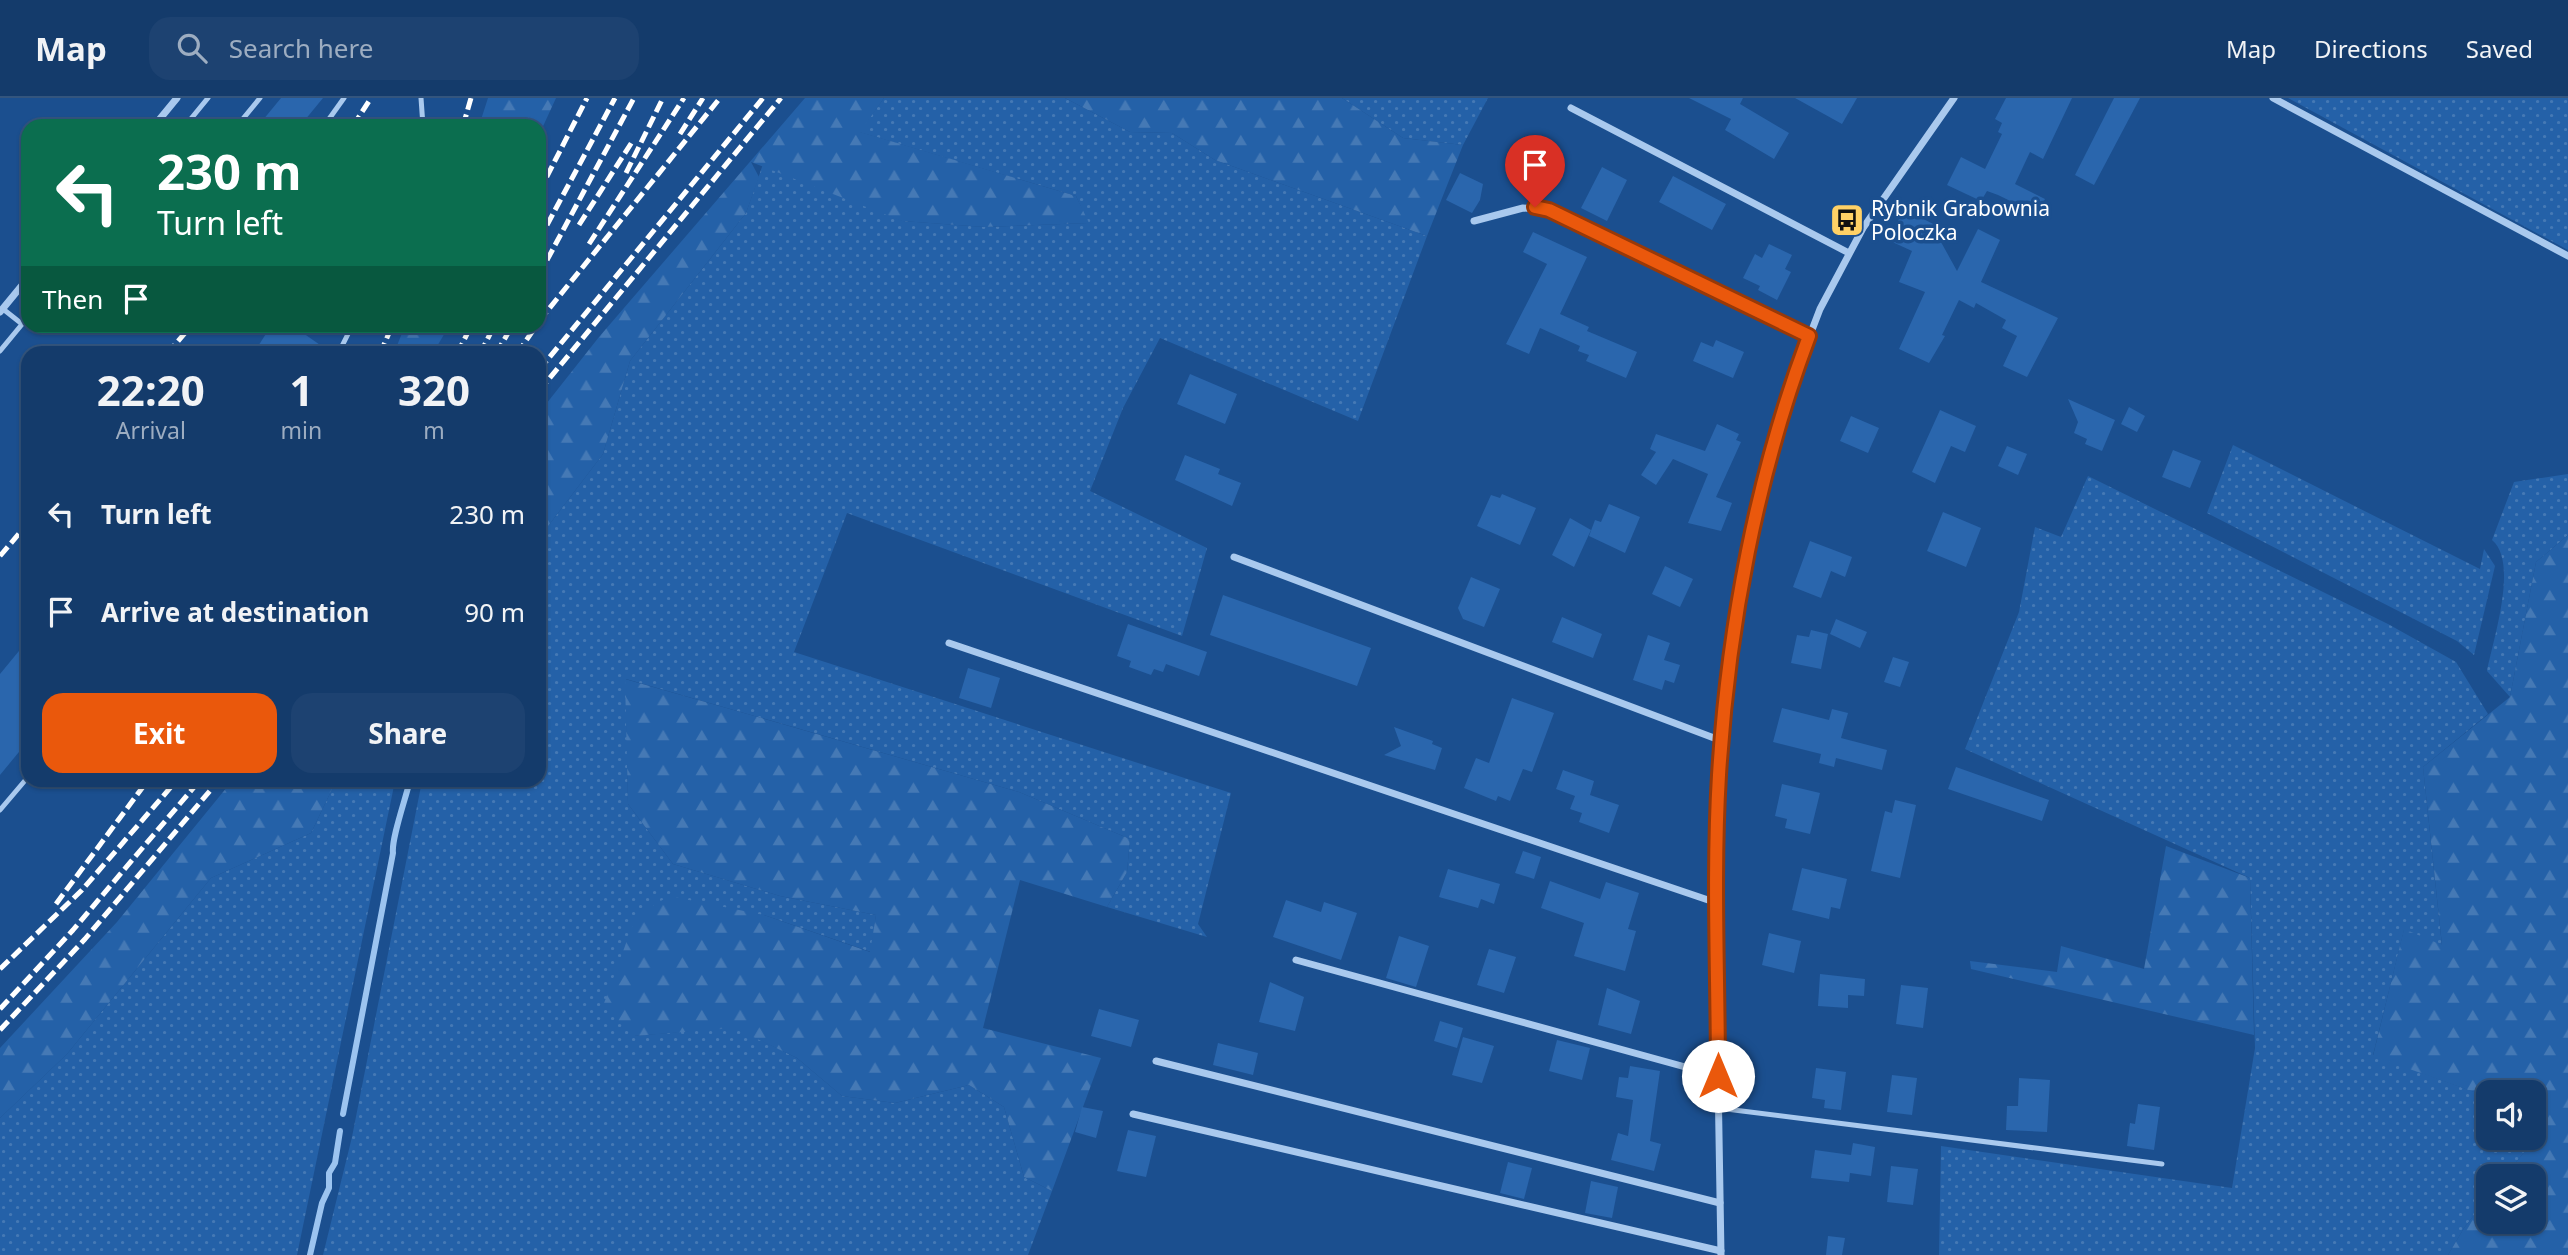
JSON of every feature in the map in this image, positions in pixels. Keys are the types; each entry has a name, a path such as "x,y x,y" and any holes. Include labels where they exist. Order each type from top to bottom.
{"street":[{"path":"160,119 177,98"},
{"path":"1133,1114 1721,1253 1717,903 1722,740 1732,647 1754,532 1777,433 1809,336 1849,253 1878,205 1954,98"},
{"path":"2273,98 2568,256"},
{"path":"1571,108 1849,253"},
{"path":"1474,221 1523,208 1549,210 1809,336"},
{"path":"2,311 21,287"},
{"path":"1234,557 1722,740"},
{"path":"948,643 1717,903"},
{"path":"1296,960 1718,1076"},
{"path":"1156,1061 1720,1203"}],"lane":[{"path":"191,119 208,98"},
{"path":"243,119 260,98"},
{"path":"329,119 344,98"},
{"path":"421,98 422,119"},
{"path":"2,311 21,323"},
{"path":"0,351 21,325"},
{"path":"0,810 21,785"},
{"path":"1718,1108 2162,1164"}],"green space":[{"path":"488,98 556,98 546,120 481,119"},
{"path":"805,98 884,98 860,132 1076,196 1089,223 984,227 902,221 751,162 759,177 746,213 630,361 603,454 546,529 546,404 599,337"},
{"path":"884,98 1065,98 1130,132 1172,133 1215,160 1427,236 1358,421 1160,338 1123,408 1090,491 1207,548 1182,636 847,513 794,652 1231,793 1198,924 1207,937 1107,907 1127,872 1130,839 1019,792 626,679 628,804 673,864 780,896 876,915 871,952 764,915 634,1036 734,1027 797,1058 842,1096 895,1103 969,1085 1004,1107 1024,1177 1052,1191 1028,1255 323,1255 352,1137 421,787 546,787 546,529 603,454 630,361 746,213 763,164 903,221 984,227 1088,223 1076,196 859,132"},
{"path":"1065,98 1342,98 1403,138 1463,145 1427,236 1215,160 1172,133 1130,132"},
{"path":"1342,98 1488,98 1463,145 1403,138"},
{"path":"2288,98 2568,98 2568,250"},
{"path":"402,333 445,333 437,346 397,346"},
{"path":"2233,445 2480,569 2484,549 2495,566 2474,655 2457,641 2207,513"},
{"path":"2568,474 2568,535 2536,562 2510,697 2487,671 2504,583 2500,551 2492,540 2514,482"},
{"path":"2088,476 2388,624 2456,662 2488,714 2423,767 2442,946 2404,930 2373,1055 2476,1093 2476,1150 2526,1150 2515,1164 2476,1164 2476,1212 2448,1255 1939,1255 1941,1146 2232,1188 2255,1048 2250,878 1965,749 2019,612 2035,527 2061,537"},
{"path":"2568,535 2568,1255 2448,1255 2476,1212 2476,1234 2546,1234 2546,1164 2515,1164 2526,1150 2546,1150 2546,1080 2476,1080 2476,1093 2373,1056 2404,929 2442,945 2423,767 2510,697 2536,562"},
{"path":"625,679 1019,792 1130,839 1127,872 1107,907 1020,880 983,1028 1101,1058 1052,1191 1024,1177 1004,1107 969,1085 895,1103 842,1096 797,1058 734,1028 634,1036 603,1006 636,916 669,896 764,915 870,952 876,915 780,896 673,864 628,804"},
{"path":"227,787 333,787 311,833 211,878 67,1054 0,1118 0,1048 117,922"},
{"path":"333,787 394,787 297,1255 0,1255 0,1118 67,1054 211,878 311,833"},
{"path":"2166,846 2250,878 2254,1035 1971,969 1970,961 2057,972 2061,946 2144,969"}],"building":[{"path":"281,98 323,98 306,119 264,119"},
{"path":"1689,98 1743,98 1740,104 1789,133 1774,159 1725,130 1731,119"},
{"path":"1795,98 1857,98 1842,124"},
{"path":"2006,98 2072,98 2043,159 2030,152 2015,184 2045,199 2037,214 1987,191 1981,201 1947,185 1961,157 1985,169 2002,134 1998,132 2002,123 1995,119"},
{"path":"2114,98 2140,98 2094,185 2075,175"},
{"path":"1602,167 1627,180 1607,221 1581,208"},
{"path":"1460,173 1483,184 1480,200 1472,213 1446,200"},
{"path":"1673,176 1726,204 1712,230 1659,202"},
{"path":"1904,209 1939,227 1936,233 1957,271 1978,229 2000,240 1981,282 2058,318 2027,377 2003,366 2017,336 2002,328 2006,320 1976,303 1974,308 1959,300 1942,335 1945,336 1929,363 1899,349 1925,292 1899,282 1912,251 1888,240"},
{"path":"1533,232 1587,257 1560,314 1589,327 1587,331 1637,352 1626,378 1586,361 1589,355 1578,351 1580,346 1540,328 1529,354 1506,344 1547,264 1523,252"},
{"path":"1769,244 1792,255 1785,269 1791,272 1777,300 1758,290 1760,286 1743,278 1755,254 1762,258"},
{"path":"266,333 303,333 322,346 258,346"},
{"path":"1716,340 1744,352 1733,378 1693,361 1701,342 1713,347"},
{"path":"1190,374 1237,394 1225,424 1177,404"},
{"path":"2068,399 2115,420 2102,451 2085,444 2087,439 2074,433 2078,422"},
{"path":"2129,407 2145,416 2137,432 2121,424"},
{"path":"1940,410 1976,426 1965,452 1951,446 1935,483 1912,472"},
{"path":"1851,416 1879,428 1868,453 1840,441"},
{"path":"1717,424 1739,434 1736,440 1741,442 1716,497 1732,503 1721,531 1688,523 1708,474 1673,459 1656,485 1641,475 1656,452 1650,449 1656,434 1705,451"},
{"path":"2007,446 2027,454 2018,475 1998,466"},
{"path":"2173,450 2201,461 2190,488 2162,477"},
{"path":"1185,455 1220,469 1218,474 1241,483 1232,506 1175,480"},
{"path":"1502,494 1536,508 1520,545 1477,526 1491,495 1500,498"},
{"path":"1609,504 1640,517 1625,553 1589,536 1595,520 1601,522"},
{"path":"1943,512 1981,528 1966,567 1927,551"},
{"path":"1570,518 1591,530 1574,567 1552,555"},
{"path":"1810,541 1852,557 1845,577 1831,571 1821,598 1793,587"},
{"path":"1665,566 1693,579 1680,607 1652,594"},
{"path":"1471,577 1500,589 1484,627 1463,619 1458,608"},
{"path":"1223,595 1371,648 1357,686 1210,635"},
{"path":"1562,617 1602,634 1593,658 1552,642"},
{"path":"1836,619 1867,632 1860,648 1830,634"},
{"path":"1128,624 1207,652 1199,676 1166,664 1163,672 1154,669 1151,675 1129,667 1131,661 1117,656"},
{"path":"1811,630 1828,634 1821,669 1791,663 1797,635 1809,637"},
{"path":"1648,635 1670,643 1664,660 1680,665 1674,683 1665,680 1662,690 1633,680"},
{"path":"21,648 21,750 0,775 0,674"},
{"path":"1893,657 1909,662 1900,687 1884,682"},
{"path":"968,668 1000,678 991,708 959,698"},
{"path":"1512,698 1554,713 1532,772 1523,769 1510,801 1498,796 1496,801 1464,788 1476,758 1489,763"},
{"path":"1782,708 1829,720 1832,709 1848,713 1841,738 1887,750 1882,770 1836,758 1834,767 1819,763 1821,754 1773,742"},
{"path":"1394,727 1433,741 1432,744 1442,748 1435,770 1384,755 1401,746"},
{"path":"1956,767 2049,800 2042,821 1948,789"},
{"path":"1563,770 1594,781 1590,795 1619,805 1609,833 1579,822 1582,813 1570,809 1575,796 1556,789"},
{"path":"1782,784 1820,793 1810,834 1785,828 1787,819 1775,816"},
{"path":"1895,800 1916,805 1900,878 1871,871 1885,811 1892,813"},
{"path":"1523,851 1541,857 1534,879 1515,873"},
{"path":"1802,868 1847,879 1840,909 1831,907 1829,919 1792,910"},
{"path":"1448,869 1500,884 1494,904 1481,899 1478,908 1439,897"},
{"path":"1550,881 1600,899 1606,882 1639,893 1628,929 1636,931 1625,971 1574,956 1584,923 1541,908"},
{"path":"1286,900 1321,912 1324,902 1357,913 1341,960 1273,937"},
{"path":"1769,933 1801,941 1794,973 1762,965"},
{"path":"1399,936 1429,946 1416,987 1386,978"},
{"path":"1489,949 1516,957 1504,993 1477,985"},
{"path":"1820,974 1865,979 1864,996 1848,995 1848,1008 1818,1006"},
{"path":"1270,982 1304,997 1295,1031 1259,1022"},
{"path":"1901,985 1928,988 1923,1028 1896,1024"},
{"path":"1607,988 1640,1001 1631,1034 1598,1025"},
{"path":"1099,1009 1139,1020 1131,1047 1091,1036"},
{"path":"1440,1021 1463,1028 1457,1048 1434,1041"},
{"path":"1463,1037 1494,1046 1482,1083 1452,1075"},
{"path":"1557,1040 1590,1048 1582,1080 1549,1071"},
{"path":"1218,1043 1258,1053 1253,1075 1213,1065"},
{"path":"1630,1066 1660,1071 1650,1141 1661,1144 1654,1171 1611,1160 1618,1133 1628,1136 1633,1100 1616,1097 1619,1077 1628,1078"},
{"path":"1816,1068 1846,1072 1841,1110 1824,1108 1825,1100 1812,1098"},
{"path":"1892,1075 1917,1078 1912,1115 1887,1112"},
{"path":"2019,1078 2050,1080 2047,1132 2006,1130 2007,1106 2018,1106"},
{"path":"2138,1104 2160,1107 2154,1150 2127,1146 2130,1123 2135,1124"},
{"path":"1082,1107 1103,1111 1096,1138 1075,1132"},
{"path":"1128,1130 1156,1136 1146,1177 1117,1171"},
{"path":"1853,1143 1875,1147 1871,1176 1850,1173 1849,1182 1811,1178 1815,1150 1851,1155"},
{"path":"1508,1162 1532,1168 1524,1199 1500,1193"},
{"path":"1891,1166 1918,1169 1913,1205 1887,1202"},
{"path":"1591,1181 1618,1187 1612,1218 1585,1213"},
{"path":"1828,1236 1845,1238 1842,1255 1826,1255"}],"waterway":[{"path":"343,1114 394,838 408,787"},
{"path":"310,1255 322,1203 329,1188 329,1173 335,1163 340,1131"}],"railway":[{"path":"358,119 371,98"},
{"path":"465,119 471,98"},
{"path":"546,178 587,98"},
{"path":"546,227 615,98"},
{"path":"546,262 634,98"},
{"path":"626,173 663,98"},
{"path":"589,244 684,98"},
{"path":"680,134 703,98"},
{"path":"546,312 720,98"},
{"path":"546,362 763,98"},
{"path":"546,383 781,98"},
{"path":"579,225 632,142"},
{"path":"174,346 185,333"},
{"path":"383,346 389,333"},
{"path":"461,346 468,333"},
{"path":"484,346 490,333"},
{"path":"501,346 508,333"},
{"path":"522,346 531,333"},
{"path":"0,556 21,531"},
{"path":"56,904 143,787"},
{"path":"0,969 82,890 171,787"},
{"path":"0,1009 73,930 194,787"},
{"path":"0,1030 85,939 213,787"}],"place":[{"name":"Rybnik Grabownia Poloczka","path":"1847,220"}],"route":[{"path":"1535,207 1549,210 1651,258 1809,336 1789,390 1764,485 1732,647 1726,693 1719,778 1718,1076"}]}
